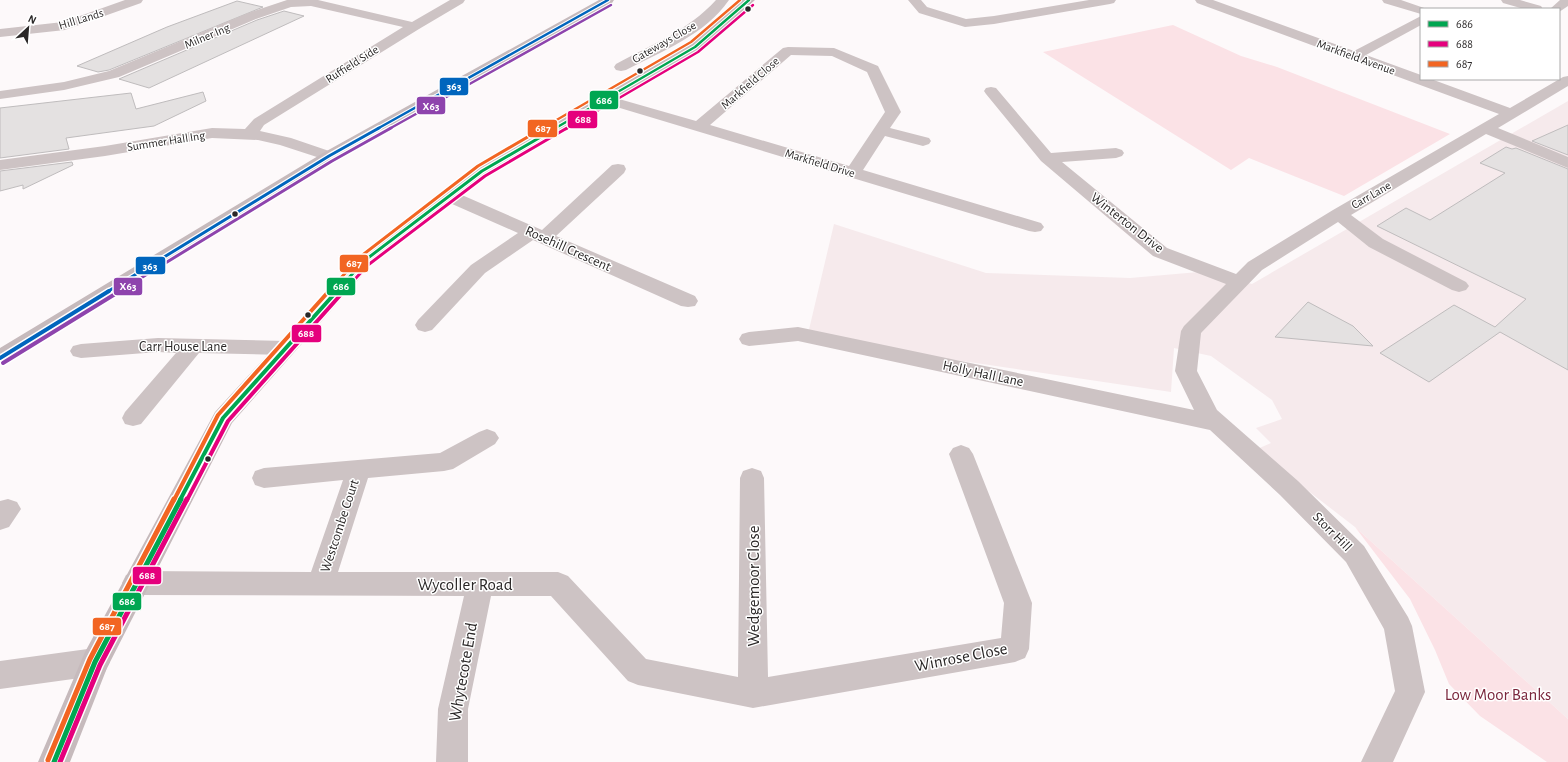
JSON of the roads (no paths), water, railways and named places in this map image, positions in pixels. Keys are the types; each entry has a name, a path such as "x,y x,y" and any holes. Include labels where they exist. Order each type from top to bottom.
{"main road":[{"path":"0,358 329,156 608,0"},
{"path":"54,762 95,662 223,418 364,261 482,171 695,47 749,0"}],"street":[{"name":"Hill Lands","path":"0,33 65,26 137,0"},
{"name":"Ruffield Side","path":"249,134 259,122 414,26 459,0"},
{"name":"Gateways Close","path":"620,67 687,31 716,9 723,0"},
{"path":"914,0 923,10 965,23 994,20 1110,0"},
{"name":"Markfield Avenue","path":"1201,0 1420,80"},
{"path":"1388,0 1420,10"},
{"path":"1507,0 1534,8"},
{"path":"1557,8 1568,0"},
{"name":"Milner Ing","path":"0,95 64,86 114,74 280,5 298,1 311,2 414,26"},
{"path":"1355,56 1420,21"},
{"name":"Markfield Close","path":"699,127 788,51 834,52 873,69 893,112 853,173"},
{"name":"Markfield Avenue","path":"1421,80 1511,113"},
{"name":"Carr Lane","path":"1191,331 1255,266 1339,214 1568,80"},
{"name":"Winterton Drive","path":"991,91 1047,158 1160,252 1238,282"},
{"name":"Markfield Drive","path":"605,99 1035,228"},
{"path":"1485,128 1568,163"},
{"path":"880,130 923,141"},
{"name":"Summer Hall Ing","path":"0,165 105,151 212,133 249,134 283,140 329,156"},
{"path":"1047,158 1116,153"},
{"path":"425,325 478,269 538,235 618,169"},
{"name":"Rosehill Crescent","path":"449,196 688,301"},
{"path":"1339,214 1376,243 1459,286"},
{"name":"Storr Hill","path":"1191,331 1186,371 1208,415 1289,488 1355,554 1398,626 1410,692 1377,762"},
{"name":"Holly Hall Lane","path":"749,339 798,334 1217,423"},
{"name":"Carr House Lane","path":"81,351 158,345 286,348"},
{"path":"133,418 193,346"},
{"name":"Westcombe Court","path":"264,478 444,462 487,438"},
{"name":"Winrose Close","path":"753,694 1015,649 1018,603 961,454"},
{"name":"Westcombe Court","path":"321,583 359,469"},
{"name":"Wedgemoor Close","path":"752,478 753,694"},
{"name":"Wycoller Road","path":"136,583 558,584 638,671 753,694"},
{"name":"Whytecote End","path":"452,762 453,709 480,584"},
{"path":"0,675 95,662"}],"park label":[{"name":"Low Moor Banks","path":"1498,694"}]}
